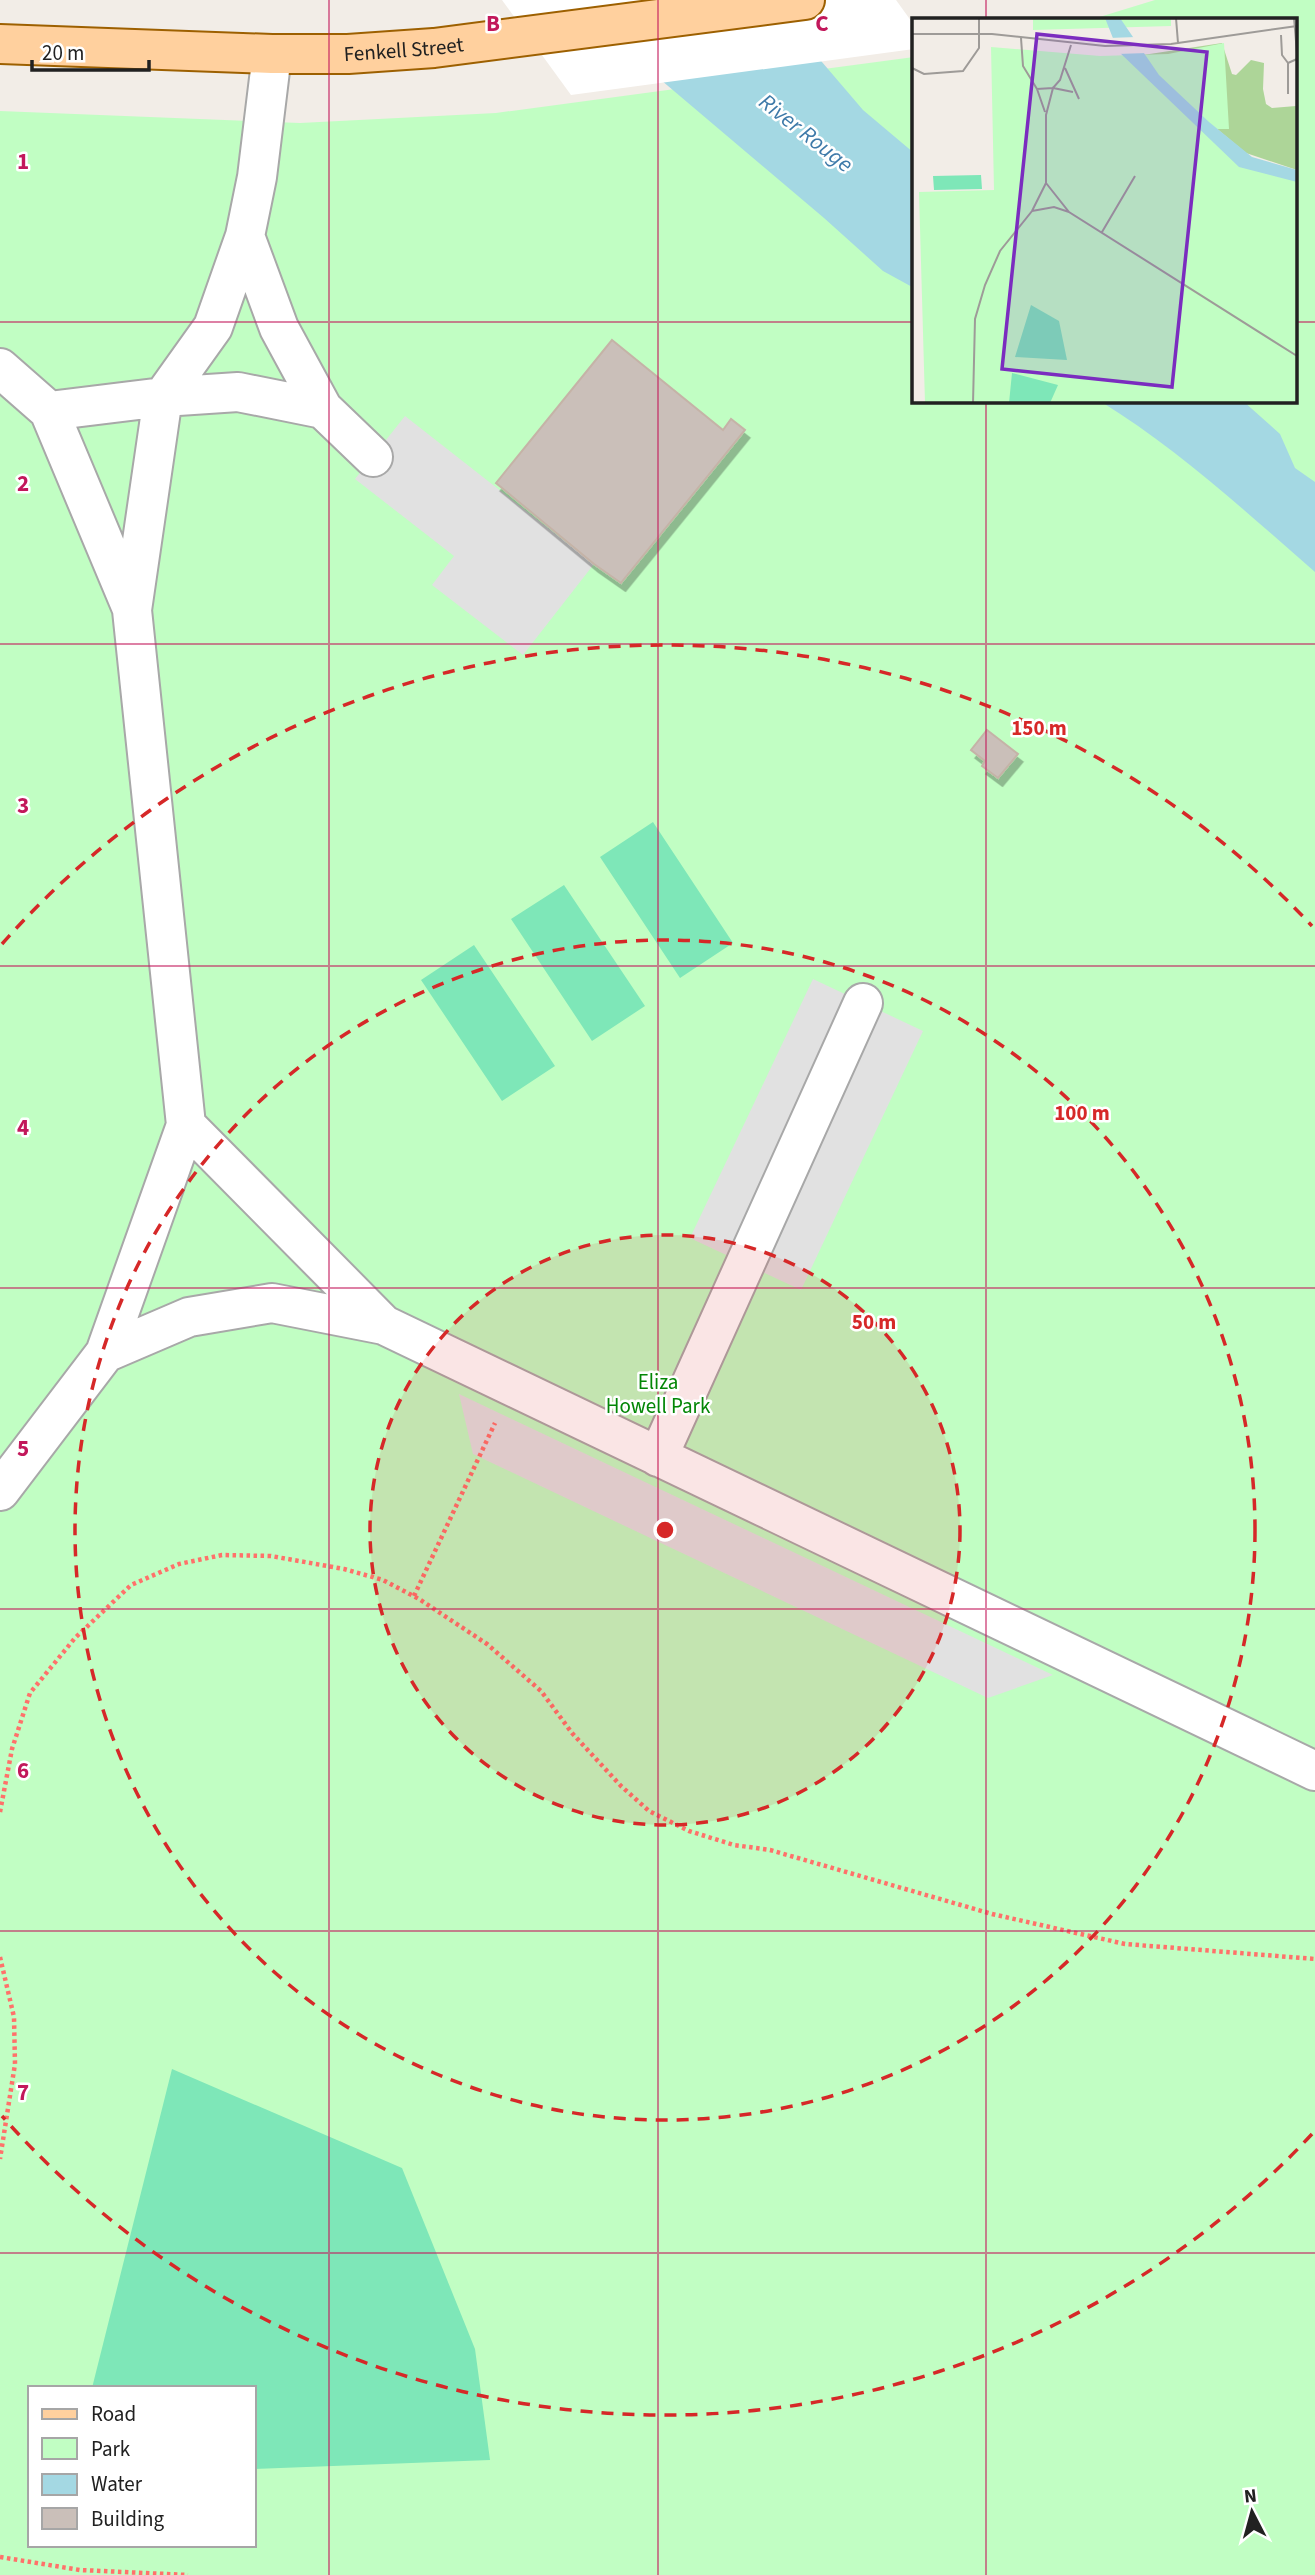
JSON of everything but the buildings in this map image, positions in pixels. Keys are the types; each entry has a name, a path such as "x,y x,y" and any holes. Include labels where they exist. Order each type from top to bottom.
{"main road":[{"name":"Fenkell Street","path":"0,44 272,54 348,54 434,48 804,0"}],"lane":[{"path":"0,1491 105,1353 186,1125 132,610 163,397 213,327 245,236 257,177 272,54"},
{"path":"245,236 279,328 323,409 373,457"},
{"path":"0,368 49,411 132,610"},
{"path":"49,411 163,397 238,392 323,409"},
{"path":"658,1457 863,1003"},
{"path":"186,1125 384,1325"},
{"path":"105,1353 189,1317 272,1303 384,1325 1315,1771"}],"path":[{"path":"414,1596 480,1457 510,1385"},
{"path":"0,1812 12,1749 30,1693 75,1638 131,1584 179,1564 222,1555 271,1556 344,1569 383,1580 414,1596 487,1644 541,1691 572,1732 621,1786 649,1811 689,1831 734,1845 781,1853 992,1914 1125,1944 1315,1959"},
{"path":"0,1957 14,2017 15,2064 0,2159"},
{"path":"0,2557 80,2570 188,2575"}],"green space":[{"name":"Eliza Howell Park","path":"1155,0 1315,0 1315,2575 0,2575 0,111 300,123 496,113 912,57 912,402 1298,402 1298,18 1096,18"},
{"path":"653,822 733,943 680,978 600,857"},
{"path":"564,885 645,1006 592,1041 511,919"},
{"path":"474,945 555,1066 502,1101 421,980"},
{"path":"172,2069 402,2168 475,2349 490,2460 256,2469 256,2386 93,2386"}],"shaded area":[{"path":"405,416 594,564 523,655 432,585 454,556 355,479"},
{"path":"813,979 923,1031 801,1290 690,1238"},
{"path":"459,1394 1053,1675 988,1698 473,1454"}],"water":[{"name":"River Rouge","path":"769,0 863,110 912,151 912,287 883,271 635,58"},
{"path":"1102,402 1244,402 1280,434 1295,468 1315,482 1315,572 1184,460"}],"pier":[{"path":"502,0 896,0 912,22 912,49 571,95"}]}
